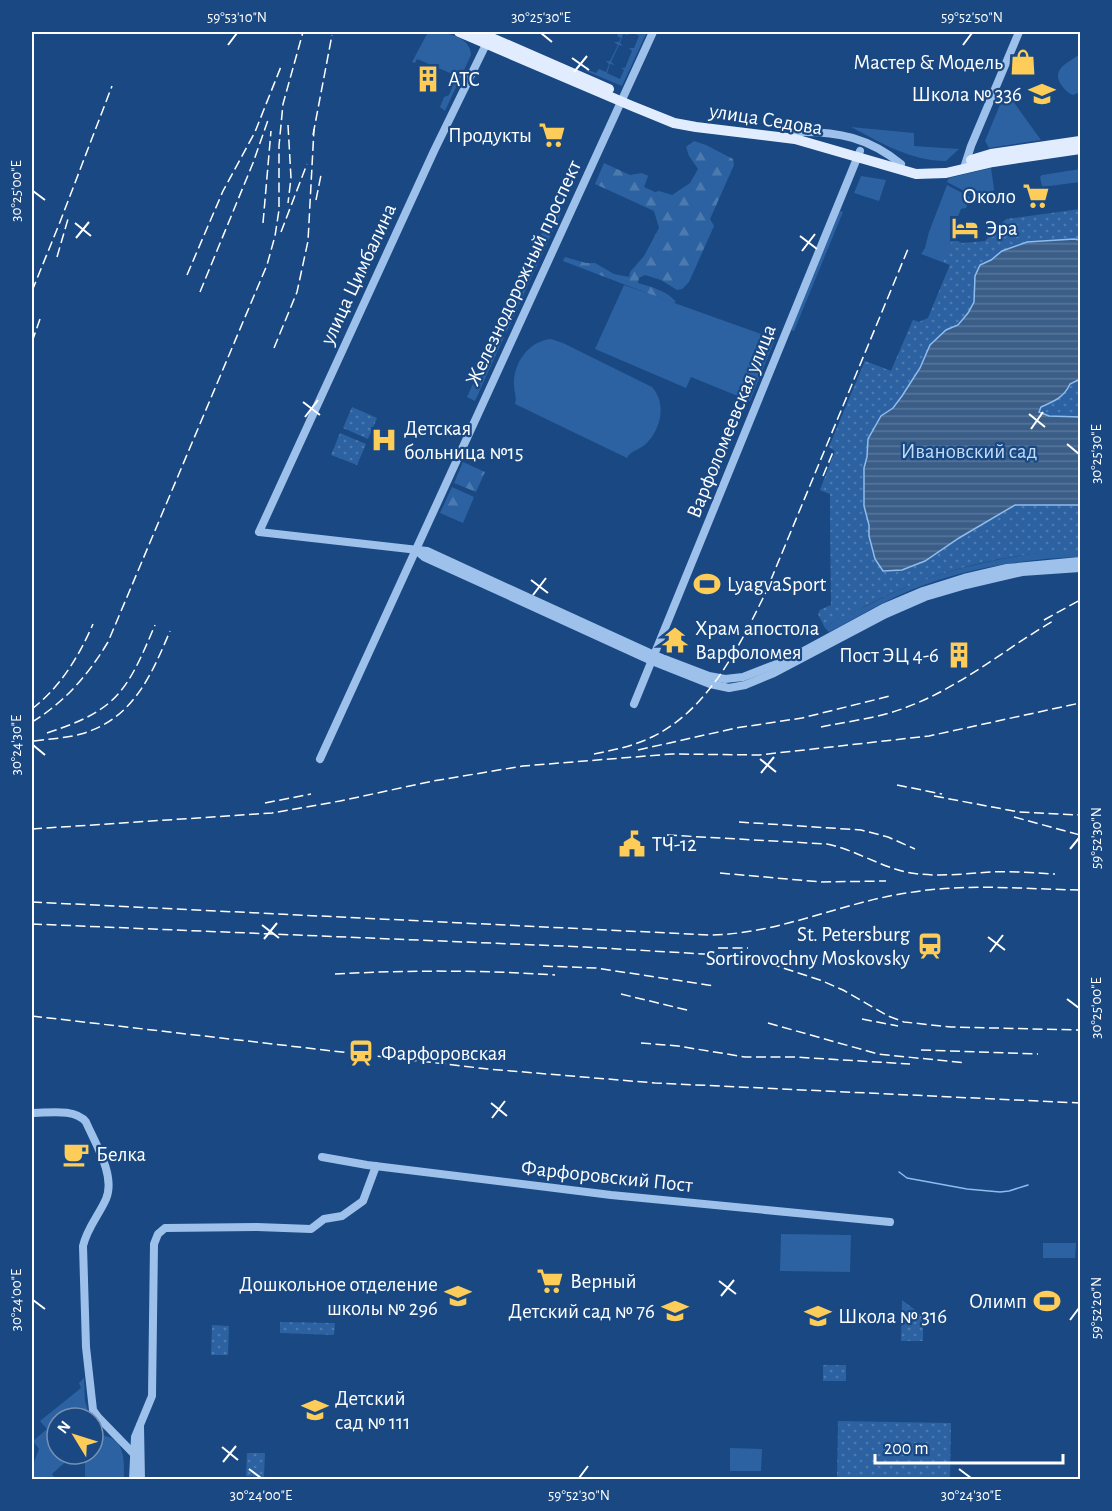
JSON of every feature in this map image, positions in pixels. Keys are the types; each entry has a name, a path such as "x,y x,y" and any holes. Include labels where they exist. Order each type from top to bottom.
{"main road":[{"name":"улица Седова","path":"459,32 489,37"},
{"name":"улица Седова","path":"478,32 674,123 696,128 795,140 901,164 941,168 1080,149"},
{"name":"улица Седова","path":"622,98 698,121 797,132 916,174 946,173 991,154 1080,141"}],"street":[{"name":"Железнодорожный проспект","path":"320,759 653,32"},
{"path":"965,165 1019,32"},
{"name":"улица Цимбалина","path":"416,549 259,532 489,37"},
{"path":"797,132 853,136 888,153 901,164"},
{"name":"Варфоломеевская улица","path":"634,704 859,154"},
{"path":"416,549 424,557 723,687 745,685 774,673 886,614 925,597 1015,573 1080,568"},
{"path":"653,658 717,678 743,677 787,660 883,608 922,591 1008,568 1080,561"},
{"path":"32,1113 73,1113 82,1117 106,1172 107,1194 86,1235 83,1246 86,1347 93,1410 133,1453"},
{"name":"Фарфоровский Пост","path":"322,1157 376,1166 611,1195 890,1222"},
{"path":"133,1479 133,1453 138,1428 152,1396 154,1244 158,1233 165,1228 311,1228 324,1219 342,1216 363,1201 376,1166"},
{"path":"117,1436 126,1437 138,1428"},
{"path":"138,1428 141,1479"}],"green space":[{"path":"428,32 441,32 455,36 467,43 470,49 471,55 445,111 440,107 444,97 449,95 457,76 417,59 415,63 412,62"},
{"path":"619,32 630,32 628,35 623,34 620,43 623,46 619,45 611,62 615,65 610,64 607,73 620,79 624,70 621,68 625,68 632,51 629,48 634,48 639,36 637,32 646,34 622,86 586,71 588,65 588,70 596,73 599,69 606,72 609,64 606,61 610,61 618,45 614,42 619,42 621,38 617,36"},
{"path":"1080,54 1080,92 1073,95 1062,86 1058,75 1062,67"},
{"path":"1006,90 1011,102 1013,101 1041,140 989,148 985,141"},
{"path":"851,127 914,133 914,146 959,149 946,161 921,158 897,150"},
{"path":"694,141 733,159 734,165 710,219 714,226 689,282 682,289 677,290 661,280 645,275 639,278 638,283 664,292 676,302 673,303 563,261 565,257 595,263 614,274 629,277 630,272 644,256 659,228 654,211 595,184 604,163 630,175 642,173 648,176 644,187 672,195 690,183 698,169 686,147"},
{"path":"991,168 994,189 992,193 974,196 947,182 949,178"},
{"path":"1080,169 1080,182 1042,187 1040,177 1042,175"},
{"path":"861,176 886,180 879,201 854,193"},
{"path":"947,185 970,197 966,208 961,209 950,236 960,243 957,261 841,597 819,616 820,610 831,605 830,494 820,490 835,451 829,447 865,361 891,371 913,320 919,322 928,318 950,265 921,254"},
{"path":"553,209 561,213 506,333 498,329"},
{"name":"Ивановский сад","path":"1080,209 1080,551 1024,555 943,573 839,618 825,628 818,614 820,610 831,605 830,494 820,490 835,451 829,447 865,361 891,371 913,320 919,322 928,318 950,265 943,262 953,239 962,243 985,241 1006,219"},
{"path":"840,211 843,212 794,331 791,330"},
{"path":"624,285 775,339 750,401 691,377 686,388 595,349"},
{"path":"496,333 504,337 475,401 467,397"},
{"path":"551,339 652,387 660,401 661,409 655,431 646,444 627,458 515,404 514,377 519,362 535,344"},
{"path":"352,407 377,418 368,439 343,428"},
{"path":"340,433 366,444 357,465 331,455"},
{"path":"463,462 485,472 476,492 454,483"},
{"path":"452,487 474,497 463,523 440,513"},
{"path":"1052,551 1080,551 1080,557 1037,560 973,570 931,582 900,595 829,632 825,628 834,621 890,594 934,576 1002,559"},
{"path":"781,1234 851,1235 850,1272 780,1271"},
{"path":"1043,1243 1076,1243 1075,1258 1043,1258"},
{"path":"902,1300 923,1316 923,1341 901,1341"},
{"path":"280,1322 335,1323 334,1335 280,1333"},
{"path":"212,1325 229,1326 228,1355 211,1355"},
{"path":"823,1365 846,1365 846,1381 823,1381"},
{"path":"84,1378 86,1406 59,1406 81,1388 79,1383"},
{"path":"45,1417 45,1427 40,1421"},
{"path":"838,1421 951,1423 950,1479 837,1479"},
{"path":"45,1431 45,1466 61,1466 52,1474 54,1477 51,1479 32,1479 32,1467 39,1449 33,1441"},
{"path":"105,1436 114,1440 122,1450 124,1479 85,1480 85,1466 105,1466"},
{"path":"730,1448 762,1449 761,1471 730,1471"},
{"path":"247,1453 265,1453 264,1477 246,1476"}],"shaded area":[{"name":"Ивановский сад","path":"1080,240 1080,379 1070,384 1058,398 1041,407 1039,412 1049,416 1080,417 1080,505 1015,505 925,561 902,570 883,571 875,559 864,506 864,468 868,439 881,416 893,408 902,396 920,368 930,345 946,330 958,325 968,313 974,302 975,276 980,265 1002,251 1027,242"}],"waterway":[{"path":"899,1172 907,1178 967,1189 1000,1192 1028,1185"}],"railway":[{"path":"32,722 55,706 75,687 108,642 267,265 279,210 279,146 283,104 303,32"},
{"path":"313,135 332,35"},
{"path":"187,275 223,191 255,132 282,64"},
{"path":"32,291 112,86"},
{"path":"200,292 253,163 268,120"},
{"path":"288,125 291,178 288,203"},
{"path":"274,348 297,292 308,241 314,129"},
{"path":"263,223 271,131"},
{"path":"281,232 307,164"},
{"path":"316,200 321,175"},
{"path":"57,257 68,219"},
{"path":"594,754 638,743 672,725 706,694 733,655 765,594 908,249"},
{"path":"32,342 40,319"},
{"path":"823,476 833,452"},
{"path":"1044,620 1080,600"},
{"path":"821,727 886,714 927,699 965,678 1055,620"},
{"path":"32,709 52,691 68,671 93,624"},
{"path":"47,733 90,716 117,695 136,666 155,625"},
{"path":"34,741 81,734 114,718 138,694 170,631"},
{"path":"638,750 736,728 802,718 890,696"},
{"path":"32,829 272,813 433,781 523,766 672,754 759,755 929,736 1080,703"},
{"path":"897,785 942,794"},
{"path":"265,803 311,794"},
{"path":"934,796 1019,812 1080,815"},
{"path":"1014,817 1080,835"},
{"path":"739,822 861,830 888,837 915,849"},
{"path":"667,835 827,844 911,873 1055,874"},
{"path":"720,873 821,882 886,881"},
{"path":"32,902 710,935 785,924 882,898 928,890 993,887 1080,890"},
{"path":"32,924 585,947 720,955 768,963 820,980 904,1022 951,1027 1080,1030"},
{"path":"718,948 748,948"},
{"path":"543,966 596,968 715,986"},
{"path":"335,974 445,971 555,975"},
{"path":"621,994 691,1011"},
{"path":"32,1016 488,1069 655,1083 1080,1103"},
{"path":"862,1019 898,1026"},
{"path":"768,1023 878,1054 966,1063"},
{"path":"641,1043 678,1046 745,1057 794,1057 910,1064"},
{"path":"921,1050 1038,1054"}],"place":[{"name":"Мастер & Модель","path":"1023,62"},
{"name":"АТС","path":"428,79"},
{"name":"Школа № 336","path":"1042,94"},
{"name":"Продукты","path":"552,135"},
{"name":"Около","path":"1036,196"},
{"name":"Эра","path":"965,228"},
{"name":"Детская больница №15","path":"384,440"},
{"name":"LyagvaSport","path":"707,584"},
{"name":"Храм апостола Варфоломея","path":"675,640"},
{"name":"Пост ЭЦ 4-6","path":"959,655"},
{"name":"ТЧ-12","path":"632,844"},
{"name":"St. Petersburg Sortirovochny Moskovsky","path":"930,946"},
{"name":"Фарфоровская","path":"361,1053"},
{"name":"Белка","path":"76,1154"},
{"name":"Верный","path":"550,1281"},
{"name":"Дошкольное отделение школы № 296","path":"458,1296"},
{"name":"Олимп","path":"1047,1301"},
{"name":"Детский сад № 76","path":"675,1311"},
{"name":"Школа № 316","path":"818,1316"},
{"name":"Детский сад № 111","path":"315,1410"}]}
